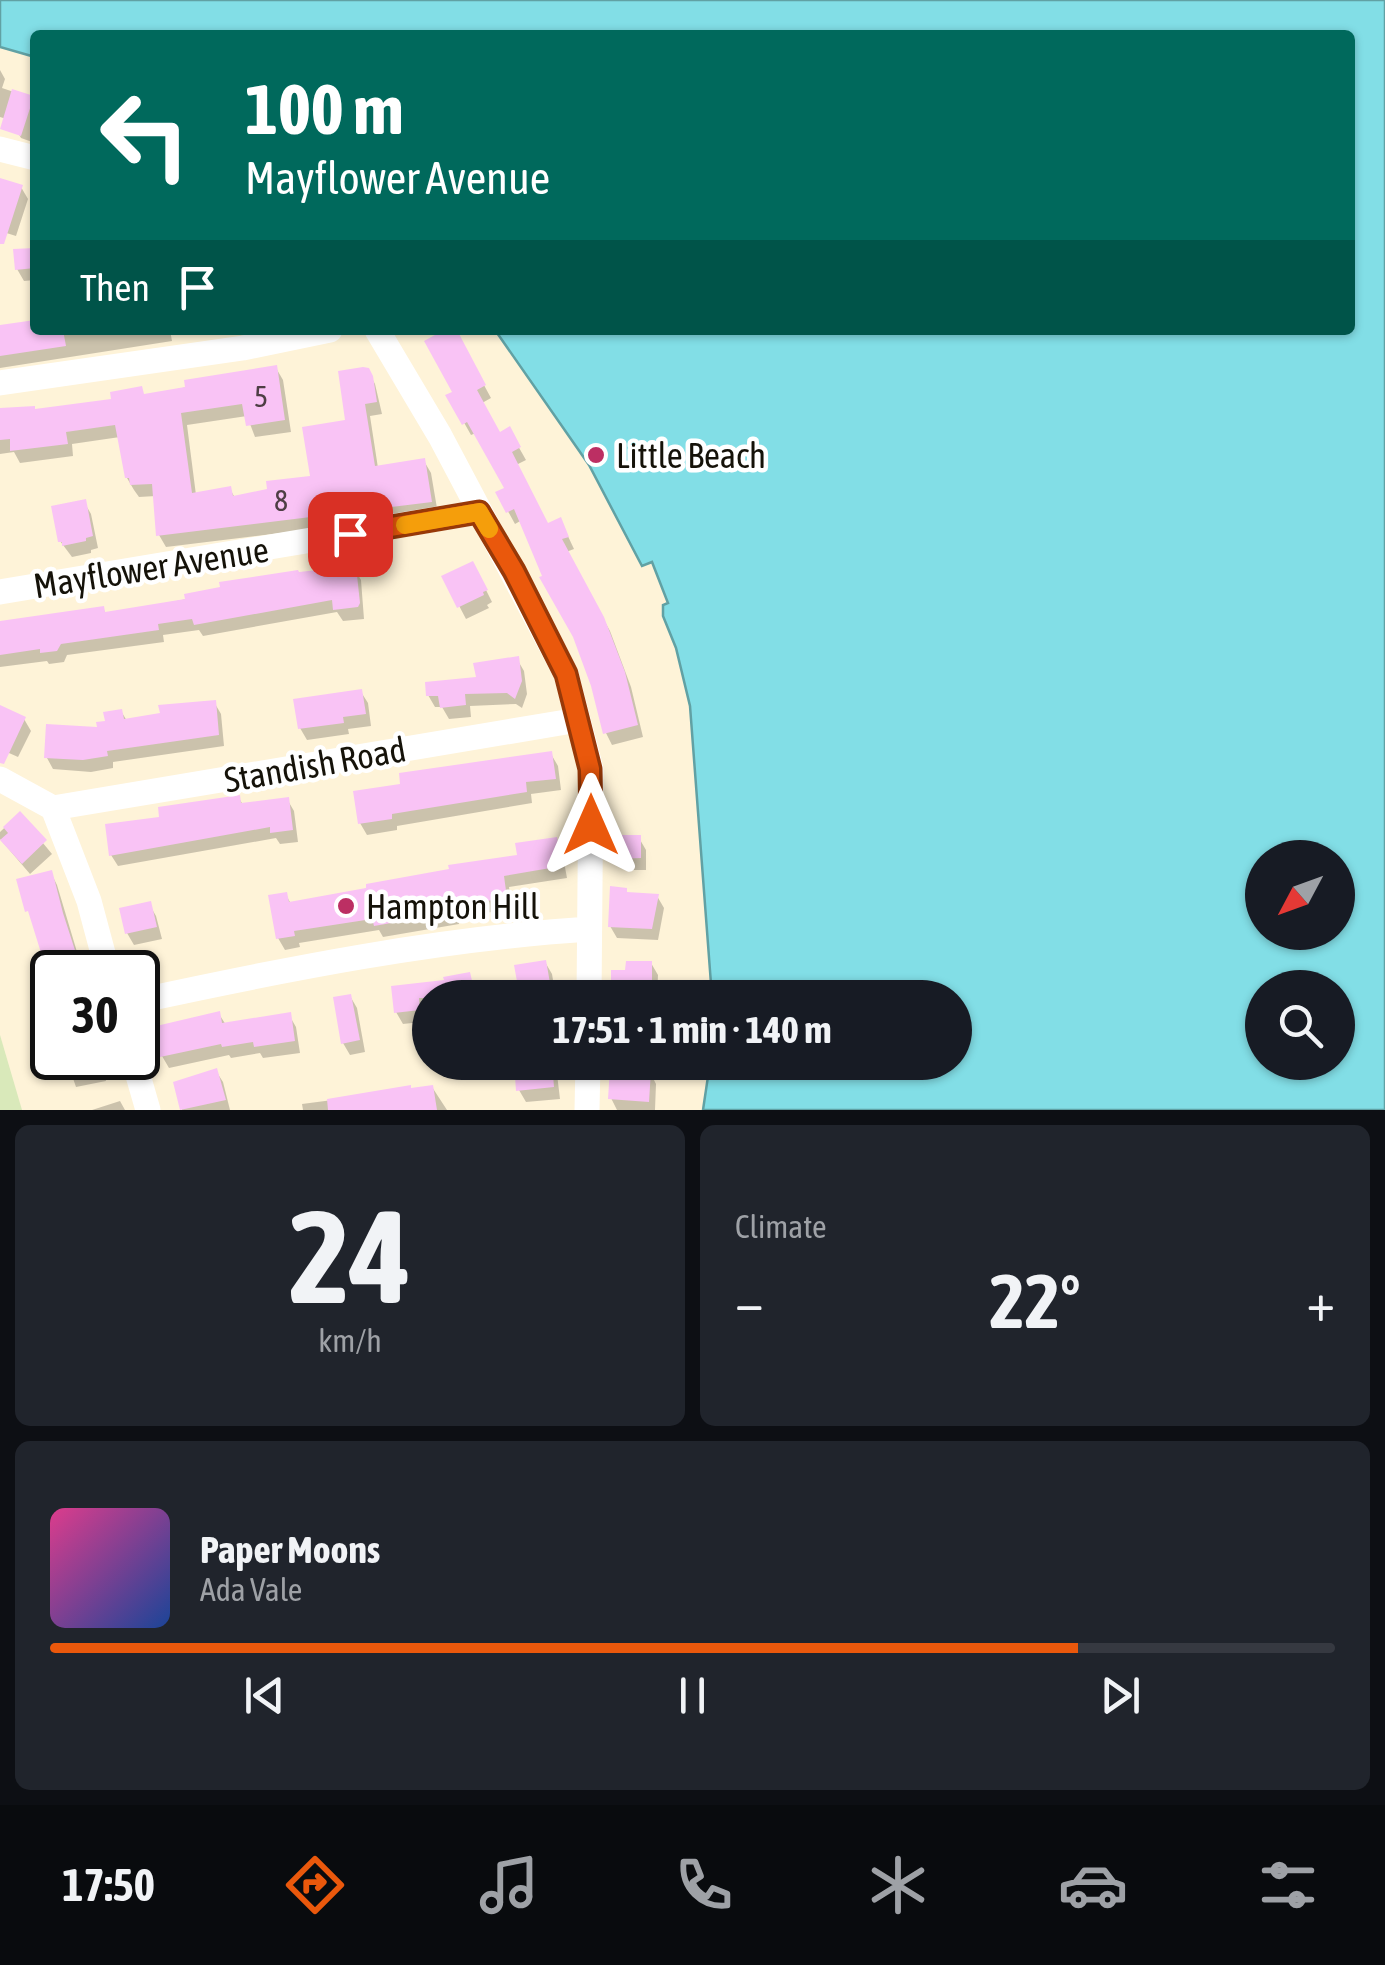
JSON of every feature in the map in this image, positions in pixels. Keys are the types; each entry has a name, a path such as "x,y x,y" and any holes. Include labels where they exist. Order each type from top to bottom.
{"street":[{"path":"0,148 30,157"},
{"path":"0,384 306,335"},
{"path":"380,335 514,571 566,674 590,769 589,980"},
{"name":"Mayflower Avenue","path":"0,592 479,512"},
{"name":"Standish Road","path":"52,808 578,720"},
{"path":"0,780 52,808 90,901 102,950"},
{"path":"160,997 448,942 590,929"},
{"path":"139,1080 148,1110"},
{"path":"587,1110 588,1080"}],"green space":[{"path":"0,1035 22,1110 0,1110"}],"water":[{"path":"0,0 1385,0 1385,1110 703,1110 707,1080 972,1080 972,980 711,980 690,706 676,648 663,616 663,605 668,603 652,562 642,566 589,465 498,335 1355,335 1355,30 30,30 30,56 0,47"}],"building":[{"path":"12,89 30,95 21,136 0,129"},
{"path":"0,178 23,185 4,244 0,244"},
{"path":"30,248 30,268 15,270 13,249"},
{"path":"30,321 30,335 64,335 66,346 0,356 0,325"},
{"path":"435,335 460,335 486,385 477,390 500,432 510,426 521,447 512,452 548,523 561,517 569,537 562,539 604,617 625,672 638,725 603,734 573,637 539,577 542,576 514,509 506,513 495,492 504,488 467,422 462,425 445,395 452,392 424,341"},
{"path":"277,365 285,420 246,426 242,404 181,413 192,493 231,486 233,496 267,489 266,481 310,476 302,427 345,420 338,371 363,367 369,368 373,376 377,402 365,404 375,466 425,458 432,502 156,536 152,484 130,485 129,478 125,478 115,425 66,432 68,444 10,451 10,439 0,440 0,408 35,409 111,399 110,392 142,386 144,394 185,387 184,380"},
{"path":"86,499 93,536 62,546 51,506"},
{"path":"473,561 488,590 457,608 441,576"},
{"path":"356,566 358,607 333,610 332,600 194,625 192,619 158,624 159,630 61,644 57,651 40,653 40,649 0,655 0,621 104,606 105,612 185,599 184,594 220,587 219,582"},
{"path":"519,656 522,681 515,699 507,693 465,694 466,705 440,708 438,696 426,696 425,682 476,677 473,663"},
{"path":"362,689 366,714 343,717 344,723 298,729 293,699"},
{"path":"216,700 219,735 107,751 108,756 83,760 44,758 46,724 97,727 96,722 105,721 103,712 122,709 124,719 160,713 158,705"},
{"path":"0,705 26,717 4,764 0,763"},
{"path":"552,751 556,779 526,782 527,792 392,814 392,819 358,824 353,791 400,784 399,773"},
{"path":"240,795 241,803 289,797 293,830 270,833 270,827 109,856 105,824 159,817 158,807"},
{"path":"20,811 47,840 22,864 0,840 8,833 3,827"},
{"path":"616,835 641,835 641,858 616,859"},
{"path":"557,837 562,866 504,876 507,898 453,906 454,912 374,926 372,919 294,931 295,936 276,939 268,895 287,892 289,902 366,888 366,884 449,869 448,865 517,855 515,843"},
{"path":"52,870 75,950 40,950 16,879"},
{"path":"610,886 627,888 627,892 659,894 652,929 608,927"},
{"path":"151,901 157,927 125,934 119,908"},
{"path":"546,960 549,980 517,980 514,965"},
{"path":"626,961 652,961 652,980 611,980 611,970 625,970"},
{"path":"470,972 472,980 444,980 443,977"},
{"path":"412,984 412,1011 394,1013 391,986"},
{"path":"351,994 360,1040 341,1044 333,997"},
{"path":"220,1011 222,1023 291,1012 295,1041 254,1047 253,1042 222,1047 221,1044 160,1057 160,1025"},
{"path":"217,1068 226,1100 180,1110 173,1082"},
{"path":"515,1080 553,1080 554,1087 516,1091"},
{"path":"609,1080 650,1080 649,1102 608,1099"},
{"path":"433,1085 437,1110 328,1110 327,1099"}],"slow traffic":[{"path":"405,525 479,512 489,529"}],"place":[{"name":"Little Beach","path":"596,455"},
{"name":"Hampton Hill","path":"346,906"}],"route":[{"path":"350,534 479,512 566,674 590,769 591,825"}]}
